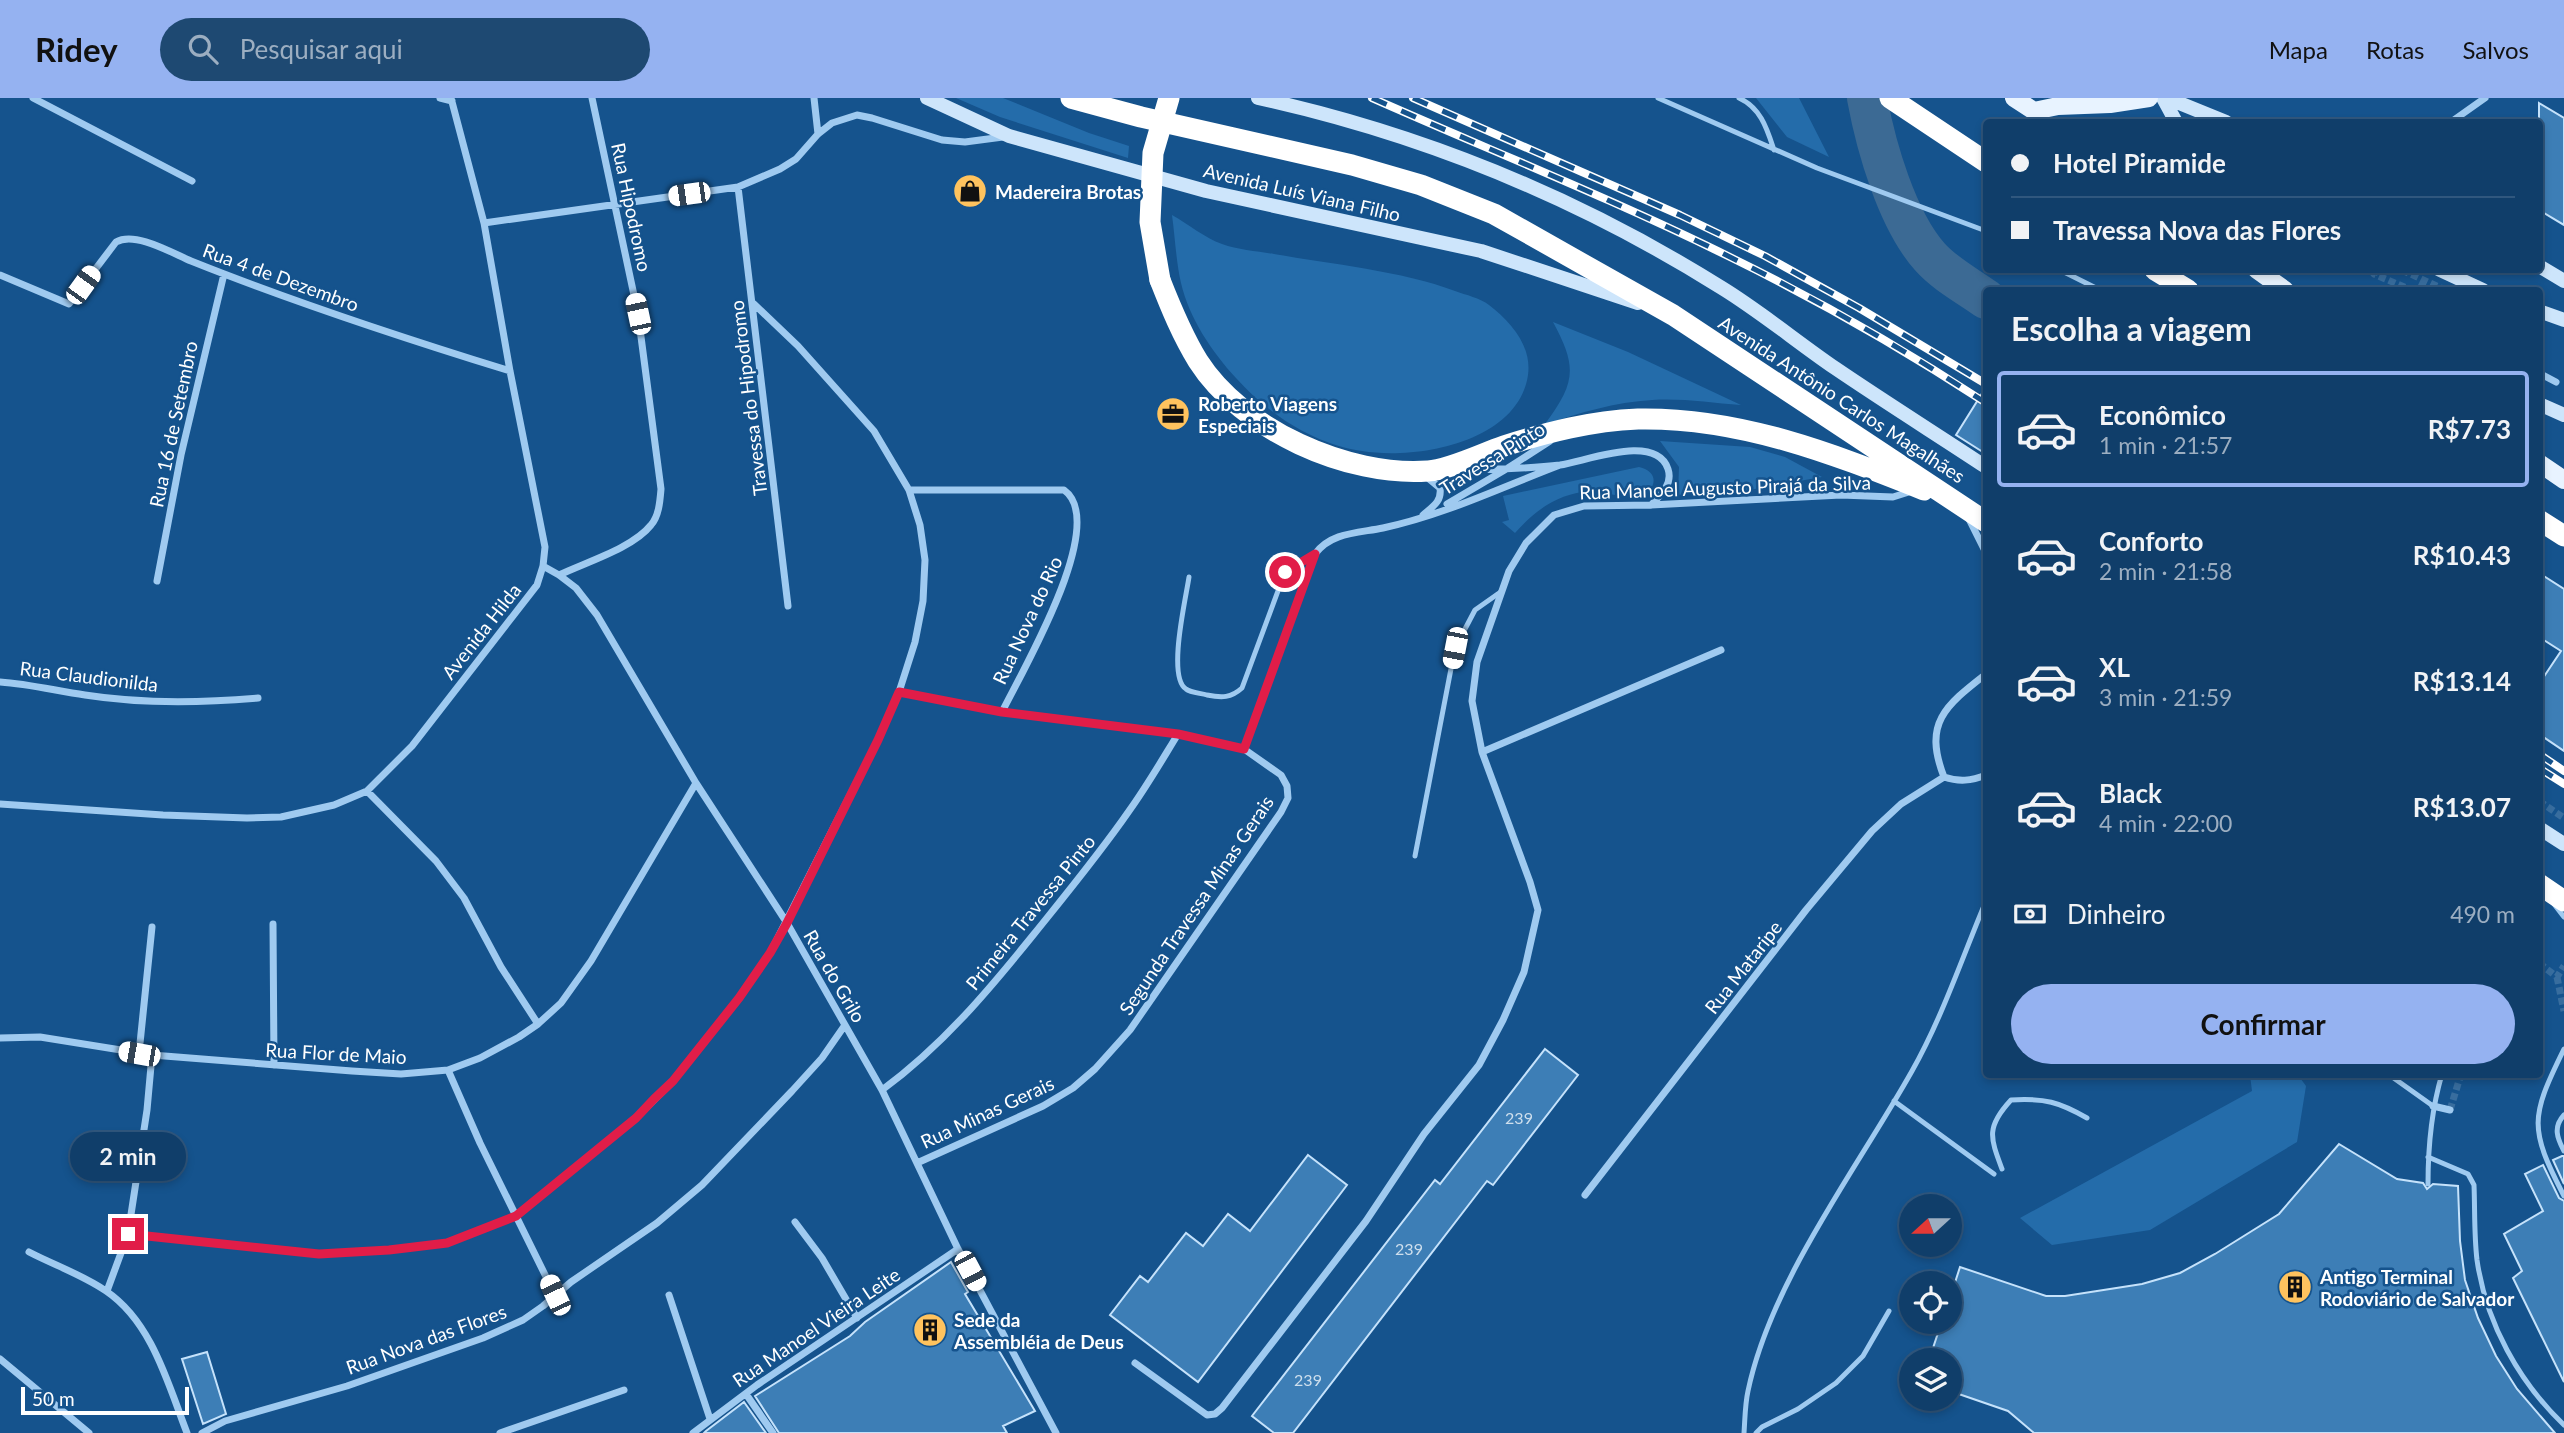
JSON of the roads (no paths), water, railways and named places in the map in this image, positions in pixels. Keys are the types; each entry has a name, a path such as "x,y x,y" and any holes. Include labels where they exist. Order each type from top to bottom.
{"highway":[{"path":"1071,98 1141,117"},
{"path":"1091,98 1141,117"},
{"path":"1169,98 1153,153 1150,222 1160,280 1178,325 1200,363 1233,400 1271,428 1308,448 1364,466 1422,471 1598,421 1701,421 1797,443 1962,506"},
{"path":"1890,98 1983,160"},
{"name":"Avenida Antônio Carlos Magalhães","path":"1141,117 1352,165 1421,186 1494,214 1673,315 1983,520"},
{"path":"2160,273 2183,287"},
{"path":"2543,523 2564,536"},
{"path":"2543,887 2564,901"}],"main road":[{"name":"Avenida Luís Viana Filho","path":"927,98 1009,136 1206,191 1481,251 1673,315"},
{"path":"1258,98 1363,125 1430,147 1567,202 1724,289 1837,369 1983,465"},
{"path":"2014,98 2059,109 2149,98"},
{"path":"2165,98 2175,119"},
{"path":"2165,98 2218,119"},
{"path":"2543,268 2564,281"},
{"path":"2261,273 2281,287"},
{"path":"2447,273 2477,287"},
{"path":"2543,312 2564,320"},
{"path":"2543,406 2564,415"},
{"path":"2543,466 2564,480"},
{"path":"2543,831 2564,844"}],"street":[{"path":"33,98 192,181"},
{"path":"440,98 451,100"},
{"name":"Rua Hipodromo","path":"559,575 626,544 641,534 652,524 659,508 661,489 638,314 593,98"},
{"path":"814,98 818,134"},
{"path":"2456,119 2485,98"},
{"name":"Avenida Hilda","path":"0,804 163,815 281,817 334,805 367,791 412,746 537,585 545,547 484,223 451,100"},
{"path":"484,223 738,187 796,159 818,134 832,123 857,116 872,118 942,141 965,142 1009,136"},
{"name":"Travessa do Hipodromo","path":"738,187 788,606"},
{"name":"Rua 4 de Dezembro","path":"0,275 69,304 110,248 121,239 137,239 224,274 406,339 510,372"},
{"name":"Rua 16 de Setembro","path":"157,581 181,455 224,274"},
{"path":"128,1234 319,1254 447,1243 516,1216 636,1118 673,1081 739,998 770,953 878,740 899,692 915,642 923,601 925,560 920,524 909,490 874,431 798,346 754,304"},
{"path":"2543,375 2556,383"},
{"name":"Travessa Pinto","path":"1424,516 1508,468 1571,427"},
{"path":"1422,471 1560,465 1647,450 1660,455 1669,471 1667,488 1651,505"},
{"name":"Travessa Pinto","path":"1315,554 1322,545 1345,534 1387,527 1424,516 1560,465"},
{"name":"Travessa Pinto","path":"1422,471 1440,488 1441,495 1424,516"},
{"name":"Rua Manoel Augusto Pirajá da Silva","path":"1135,1363 1207,1415 1215,1414 1222,1408 1358,1231 1424,1134 1479,1065 1503,1020 1524,972 1538,910 1482,752 1472,701 1477,662 1509,571 1526,543 1542,524 1554,515 1584,506 1841,495 1893,497 1919,488"},
{"name":"Rua Nova do Rio","path":"909,490 1064,490 1076,506 1078,534 1071,565 1002,712"},
{"path":"1962,506 1983,547"},
{"path":"899,692 1002,712 1178,734 1244,749 1315,554"},
{"name":"Rua do Grilo","path":"543,566 576,588 597,614 696,783 787,923 882,1090 958,1249 1056,1433"},
{"path":"1482,752 1721,650"},
{"path":"1983,677 1954,701 1935,734 1936,755 1944,777 1956,781 1983,776"},
{"name":"Rua Claudionilda","path":"0,682 34,685 86,695 194,703 258,698"},
{"name":"Primeira Travessa Pinto","path":"882,1090 943,1040 987,992 1130,810 1178,734"},
{"name":"Segunda Travessa Minas Gerais","path":"1130,1030 1281,812 1287,798 1287,786 1281,775 1244,749"},
{"name":"Rua Mataripe","path":"1585,1195 1807,910 1872,831 1901,804 1944,777"},
{"name":"Rua Flor de Maio","path":"0,1038 40,1037 139,1054 274,1065 401,1074 448,1070 480,1058 538,1024 561,1003 592,961 696,783"},
{"path":"367,791 436,861 464,898 501,967 538,1024"},
{"path":"273,924 274,1065"},
{"path":"139,1054 152,927"},
{"name":"Rua Nova das Flores","path":"202,1433 225,1421 346,1385 482,1338 523,1320 648,1230 702,1185 822,1058 845,1025"},
{"name":"Rua Minas Gerais","path":"917,1163 989,1132 1073,1088 1095,1069 1130,1030"},
{"path":"107,1291 128,1234 147,1110 152,1055"},
{"path":"448,1070 480,1143 555,1295"},
{"path":"2433,1107 2450,1110"},
{"path":"795,1222 822,1258 858,1318"},
{"name":"Rua Manoel Vieira Leite","path":"693,1433 958,1249"},
{"path":"29,1252 107,1291 127,1310 147,1334 187,1433"},
{"path":"669,1295 710,1419"},
{"path":"0,1373 3,1362 89,1433"},
{"path":"500,1433 624,1390"},
{"path":"746,1394 773,1433"}],"lane":[{"path":"1658,98 1817,168 1983,230"},
{"path":"1739,98 1748,102 1763,119 1774,150"},
{"path":"2066,273 2095,287"},
{"path":"1189,577 1176,667 1181,684 1186,690 1218,697 1233,696 1242,688 1285,572 1315,554"},
{"path":"1415,856 1455,648 1475,610 1502,591"},
{"path":"2543,889 2564,917"},
{"path":"1744,1433 1747,1392 1781,1297 1930,1035 1983,908"},
{"path":"2564,1049 2546,1088 2537,1122 2539,1143 2564,1196"},
{"path":"2393,1078 2433,1107"},
{"path":"2428,1184 2433,1107 2441,1078"},
{"path":"2002,1169 1991,1140 1997,1115 2011,1100 2037,1098 2060,1103 2087,1118"},
{"path":"1894,1101 1994,1174"},
{"path":"2564,1115 2557,1124 2557,1132 2564,1151"},
{"path":"2428,1157 2468,1174 2474,1185 2477,1259 2482,1289 2491,1317 2522,1374 2541,1401 2564,1425"},
{"path":"1756,1433 1836,1383 1863,1356 1889,1311"}],"waterway":[{"path":"1867,98 1890,182 1918,242 1943,269 1983,297"}],"tunnel":[{"path":"2375,273 2404,287"},
{"path":"2408,273 2439,287"},
{"path":"2419,283 2427,287"},
{"path":"2543,804 2564,818"},
{"path":"2543,966 2557,977 2564,966"},
{"path":"2557,977 2564,1011"},
{"path":"2450,1110 2460,1078"}],"railway":[{"path":"1372,98 1598,196 1732,258 1862,327 1983,401"},
{"path":"1413,98 1680,215 1765,256 1983,382"},
{"path":"2543,757 2564,771"},
{"path":"2543,771 2564,784"}],"place":[{"name":"Madereira Brotas","path":"970,191"},
{"name":"Roberto Viagens Especiais","path":"1173,414"},
{"name":"Antigo Terminal Rodoviário de Salvador","path":"2295,1287"},
{"name":"Sede da Assembléia de Deus","path":"930,1330"}]}
